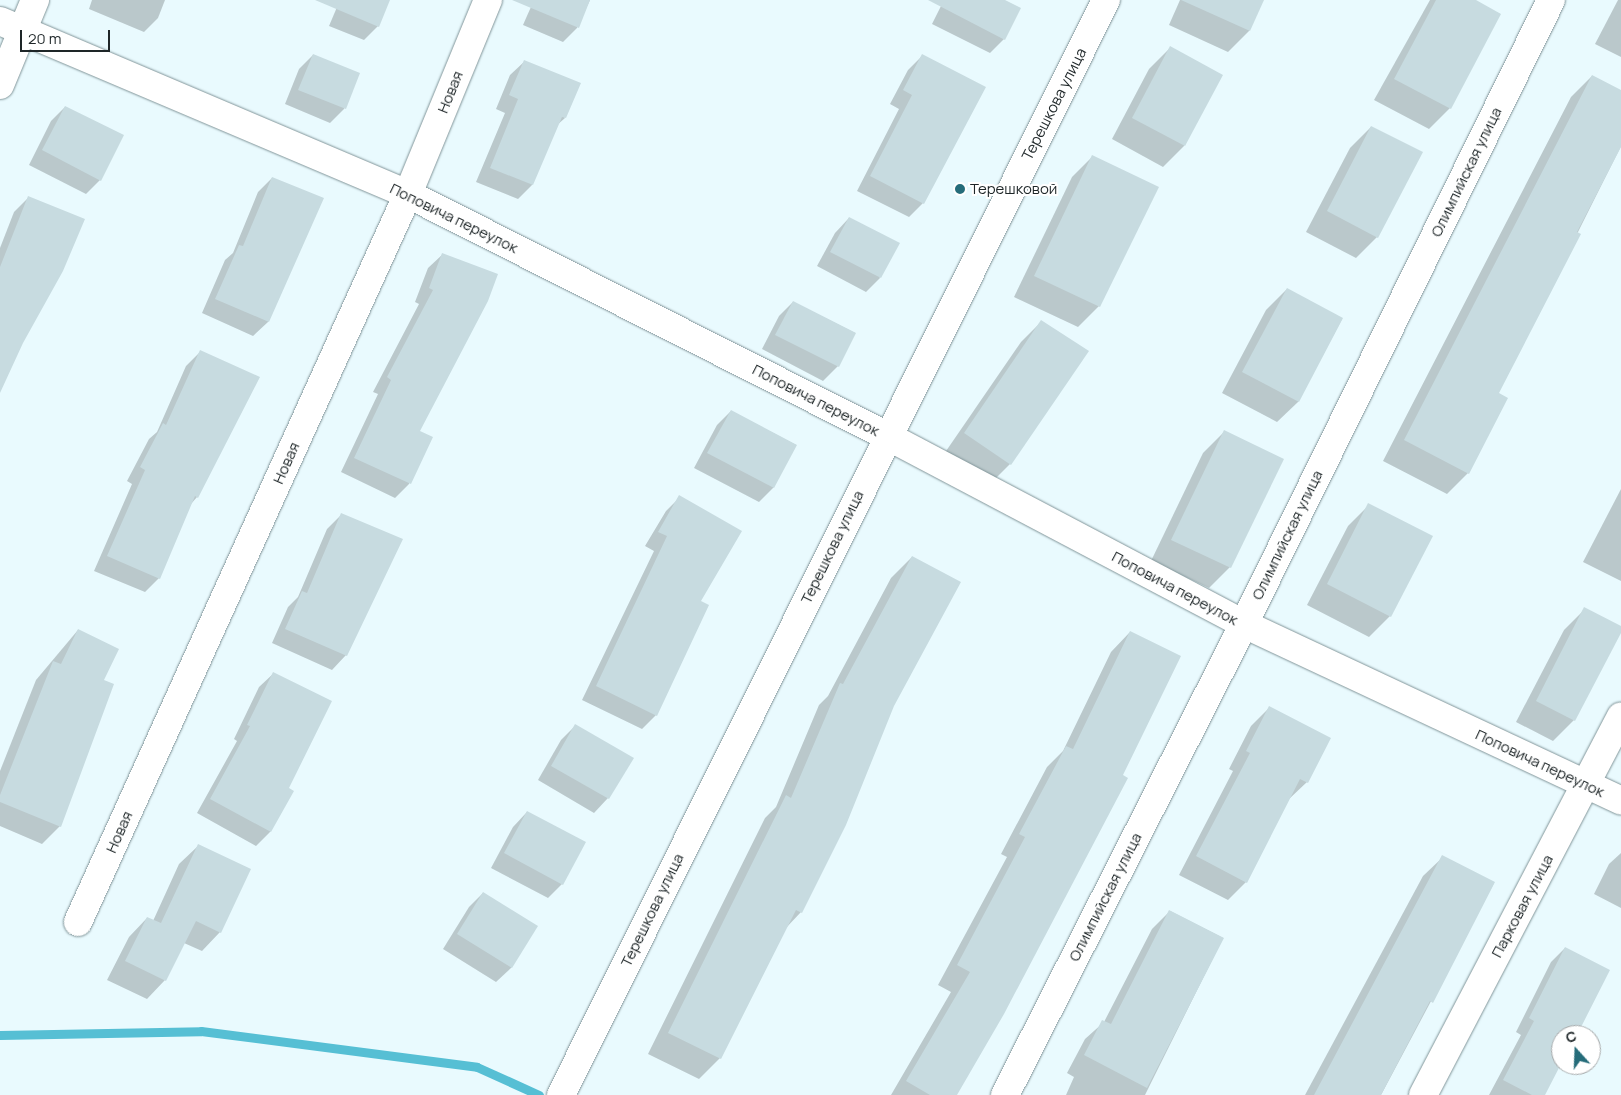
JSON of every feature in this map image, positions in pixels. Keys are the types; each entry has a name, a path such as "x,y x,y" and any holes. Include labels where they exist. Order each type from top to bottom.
{"street":[{"path":"0,85 12,26 35,0"},
{"name":"Новая","path":"78,922 408,194 488,0"},
{"name":"Терешкова улица","path":"561,1095 887,436 1106,0"},
{"name":"Олимпийская улица","path":"1005,1095 1244,624 1551,0"},
{"name":"Поповича переулок","path":"12,26 408,194 887,436 1244,624 1587,784 1621,802"},
{"name":"Парковая улица","path":"1423,1095 1621,717"}],"building":[{"path":"315,0 390,0 379,27"},
{"path":"512,0 590,0 579,28"},
{"path":"928,0 1005,0 1021,8 1005,40"},
{"path":"1181,0 1264,0 1250,31"},
{"path":"1436,0 1476,0 1501,14 1451,109 1394,79"},
{"path":"1170,46 1223,75 1185,146 1132,118"},
{"path":"313,54 360,73 346,109 298,90"},
{"path":"922,54 986,87 924,204 870,176 912,95 903,90"},
{"path":"524,60 581,83 566,118 562,117 533,185 490,168 518,99 509,95"},
{"path":"1592,75 1621,90 1621,147 1577,232 1581,234 1499,393 1508,398 1469,474 1404,440"},
{"path":"65,106 124,135 101,181 42,150"},
{"path":"1371,126 1423,152 1378,238 1327,211"},
{"path":"1092,155 1159,187 1100,307 1034,276"},
{"path":"272,177 324,198 269,322 215,299 239,245 243,246"},
{"path":"28,196 85,219 63,271 23,343 0,393 0,267"},
{"path":"849,217 900,243 881,278 830,252"},
{"path":"442,253 498,274 488,301 420,431 433,437 411,484 354,458 391,380 387,377 433,290 429,288"},
{"path":"1287,288 1343,318 1299,402 1242,372"},
{"path":"793,301 856,333 839,367 775,335"},
{"path":"1041,320 1089,351 1011,465 964,433"},
{"path":"200,350 260,377 198,498 195,496 160,579 107,556 145,470 140,467 163,423 166,425"},
{"path":"731,410 797,445 774,488 707,453"},
{"path":"1224,430 1284,459 1231,568 1171,540"},
{"path":"679,495 742,531 701,601 709,605 657,716 596,686 667,536 658,532"},
{"path":"1368,503 1433,536 1391,617 1327,584"},
{"path":"341,513 403,539 347,656 285,629 302,591 307,593"},
{"path":"912,556 961,582 894,706 846,825 802,913 796,910 721,1059 668,1033 786,795 791,798 840,683 843,684"},
{"path":"1584,607 1621,626 1621,633 1575,721 1536,701"},
{"path":"78,629 119,649 104,680 114,684 61,827 0,802 0,795 53,661 61,664"},
{"path":"1130,631 1181,656 1123,775 1128,778 1004,1014 957,1095 930,1095 906,1081 970,972 957,965 1025,837 1019,834 1066,746 1073,749"},
{"path":"273,672 332,701 289,788 294,791 271,832 210,799 250,726 247,725"},
{"path":"1269,706 1331,738 1308,783 1300,779 1247,883 1196,856 1250,753 1246,751"},
{"path":"575,724 634,758 609,799 551,766"},
{"path":"527,811 586,842 563,885 504,853"},
{"path":"198,844 251,869 221,933 196,921 166,981 125,961 147,917 161,923"},
{"path":"1442,855 1495,882 1433,1003 1430,1001 1381,1095 1314,1095"},
{"path":"483,892 538,926 512,968 457,934"},
{"path":"1169,910 1224,938 1147,1088 1084,1055 1102,1020 1111,1024"},
{"path":"1565,947 1610,970 1582,1025 1551,1025 1551,1075 1555,1075 1545,1095 1532,1095 1503,1080 1534,1021 1529,1018"}],"waterway":[{"path":"0,1035 201,1031 477,1067 539,1095"}],"place":[{"name":"Терешковой","path":"960,189"}]}
